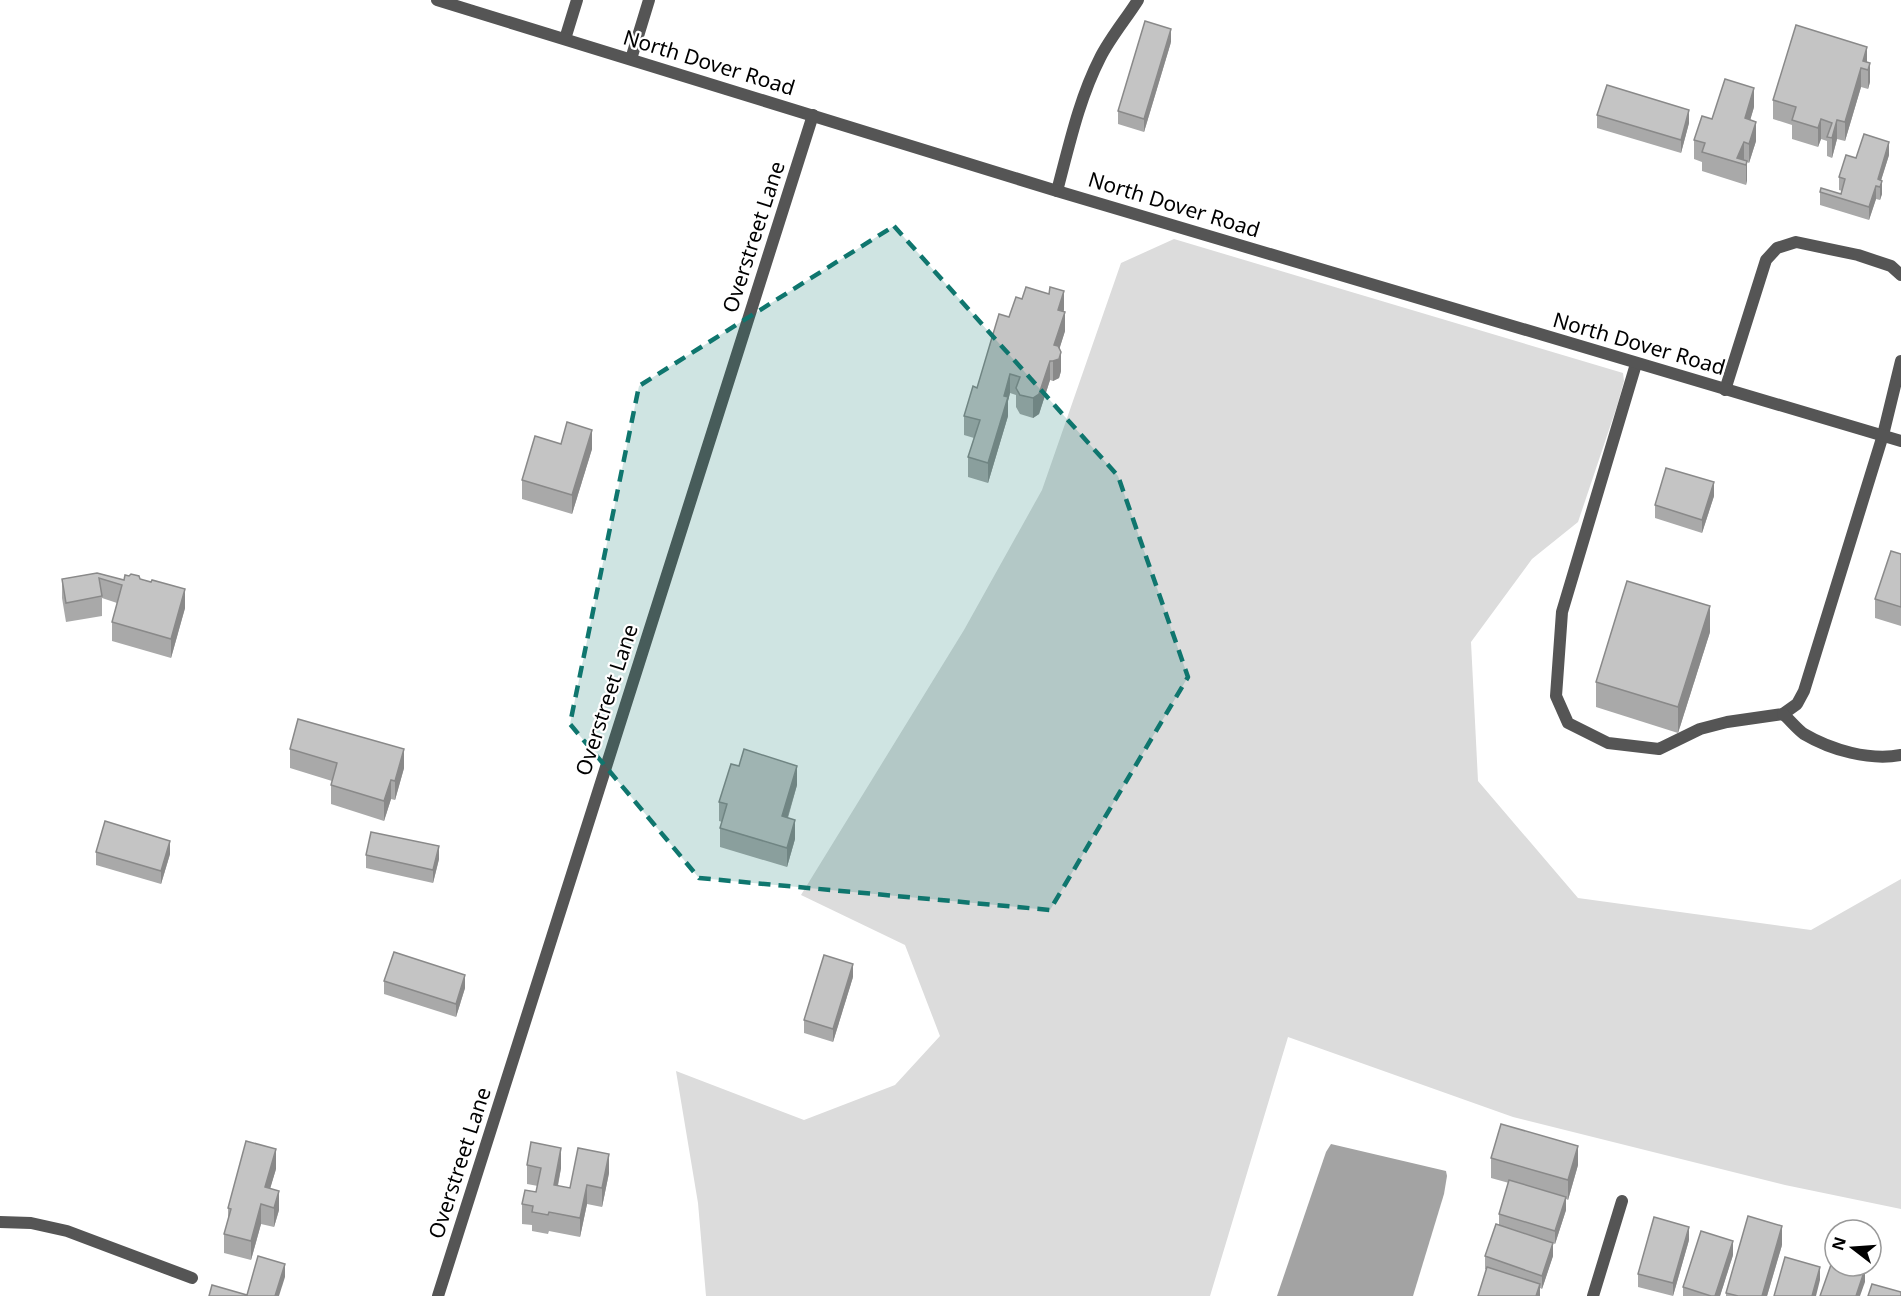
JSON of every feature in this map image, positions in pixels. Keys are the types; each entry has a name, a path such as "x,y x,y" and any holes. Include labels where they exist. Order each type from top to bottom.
{"street":[{"name":"North Dover Road","path":"437,0 1057,191 1901,441"},
{"path":"566,39 577,0"},
{"path":"631,59 649,0"},
{"path":"1057,191 1091,76 1101,56 1138,0"},
{"name":"Overstreet Lane","path":"438,1296 813,115"},
{"path":"1725,390 1766,260 1778,248 1796,242 1806,244 1858,255 1891,266 1901,274"},
{"path":"1636,364 1562,612 1556,696 1568,723 1608,743 1659,749 1709,727 1727,722 1783,714 1797,704 1804,691 1882,435 1901,361"},
{"path":"1783,714 1804,733 1850,753 1885,758 1901,755"},
{"path":"1593,1296 1622,1201"},
{"path":"0,1222 31,1223 67,1231 192,1278"}],"highlighted area":[{"path":"894,226 1118,476 1188,677 1050,910 699,878 570,724 639,386"}],"shaded area":[{"path":"1174,239 1623,373 1624,381 1617,406 1578,522 1532,559 1471,642 1478,781 1578,898 1811,930 1901,879 1901,1209 1785,1185 1513,1117 1288,1037 1210,1296 706,1296 698,1203 676,1071 804,1120 895,1085 940,1036 905,945 801,895 964,630 1042,490 1121,263"},
{"path":"1331,1144 1446,1171 1444,1194 1413,1296 1277,1296 1326,1152"}],"building":[{"path":"1145,21 1171,29 1144,119 1118,111"},
{"path":"1796,25 1867,47 1863,61 1870,63 1868,70 1861,68 1845,122 1837,120 1832,138 1827,137 1832,123 1821,119 1818,128 1792,120 1796,107 1773,100"},
{"path":"1725,79 1754,88 1745,118 1756,122 1749,144 1744,142 1737,158 1747,161 1746,165 1702,152 1705,143 1694,140 1702,116 1712,119"},
{"path":"1607,85 1689,110 1681,140 1597,115"},
{"path":"1864,134 1889,142 1878,179 1882,181 1880,187 1876,186 1869,207 1820,192 1821,188 1841,194 1845,179 1839,177 1846,155 1856,158"},
{"path":"1026,287 1049,294 1050,287 1064,291 1058,310 1065,312 1054,345 1058,346 1061,352 1059,359 1050,361 1039,394 1033,398 1020,395 1016,388 1020,377 1010,374 1004,396 1008,397 988,463 968,457 980,420 964,416 973,386 977,388 999,314 1009,317 1016,297 1022,299"},
{"path":"567,422 592,430 572,495 522,480 535,436 561,444"},
{"path":"1666,468 1714,482 1702,520 1655,505"},
{"path":"1891,551 1901,554 1901,607 1875,599"},
{"path":"97,573 124,580 125,575 131,574 139,576 140,579 185,589 171,639 112,622 122,585 99,578 102,596 66,603 62,579"},
{"path":"1627,581 1710,606 1678,707 1596,682"},
{"path":"298,719 404,749 395,781 391,780 384,801 331,785 337,763 290,749"},
{"path":"744,749 797,766 782,816 795,820 787,848 720,828 727,804 719,802 731,764 739,766"},
{"path":"105,821 170,841 161,871 96,852"},
{"path":"371,832 439,846 433,870 366,855"},
{"path":"394,952 465,975 456,1004 384,981"},
{"path":"824,955 853,964 833,1029 804,1020"},
{"path":"1501,1124 1578,1146 1568,1180 1491,1158"},
{"path":"246,1141 276,1149 265,1187 279,1191 274,1208 261,1204 251,1241 224,1234 231,1209 228,1208"},
{"path":"531,1142 561,1148 554,1185 570,1188 578,1148 609,1154 602,1188 587,1185 580,1218 549,1212 548,1215 532,1212 533,1206 522,1204 525,1190 536,1192 541,1168 527,1165"},
{"path":"1509,1180 1566,1197 1555,1231 1499,1214"},
{"path":"1748,1216 1782,1226 1762,1296 1738,1296 1726,1293"},
{"path":"1654,1217 1689,1227 1673,1283 1638,1274"},
{"path":"1496,1224 1553,1243 1542,1276 1485,1256"},
{"path":"1701,1231 1733,1241 1715,1296 1683,1287"},
{"path":"258,1256 285,1264 275,1296 209,1296 212,1285 247,1295"},
{"path":"1785,1257 1820,1267 1812,1296 1774,1296"},
{"path":"1487,1267 1540,1284 1536,1296 1478,1296"},
{"path":"1826,1278 1862,1278 1856,1296 1820,1296"},
{"path":"1872,1284 1901,1292 1901,1296 1868,1296"}]}
